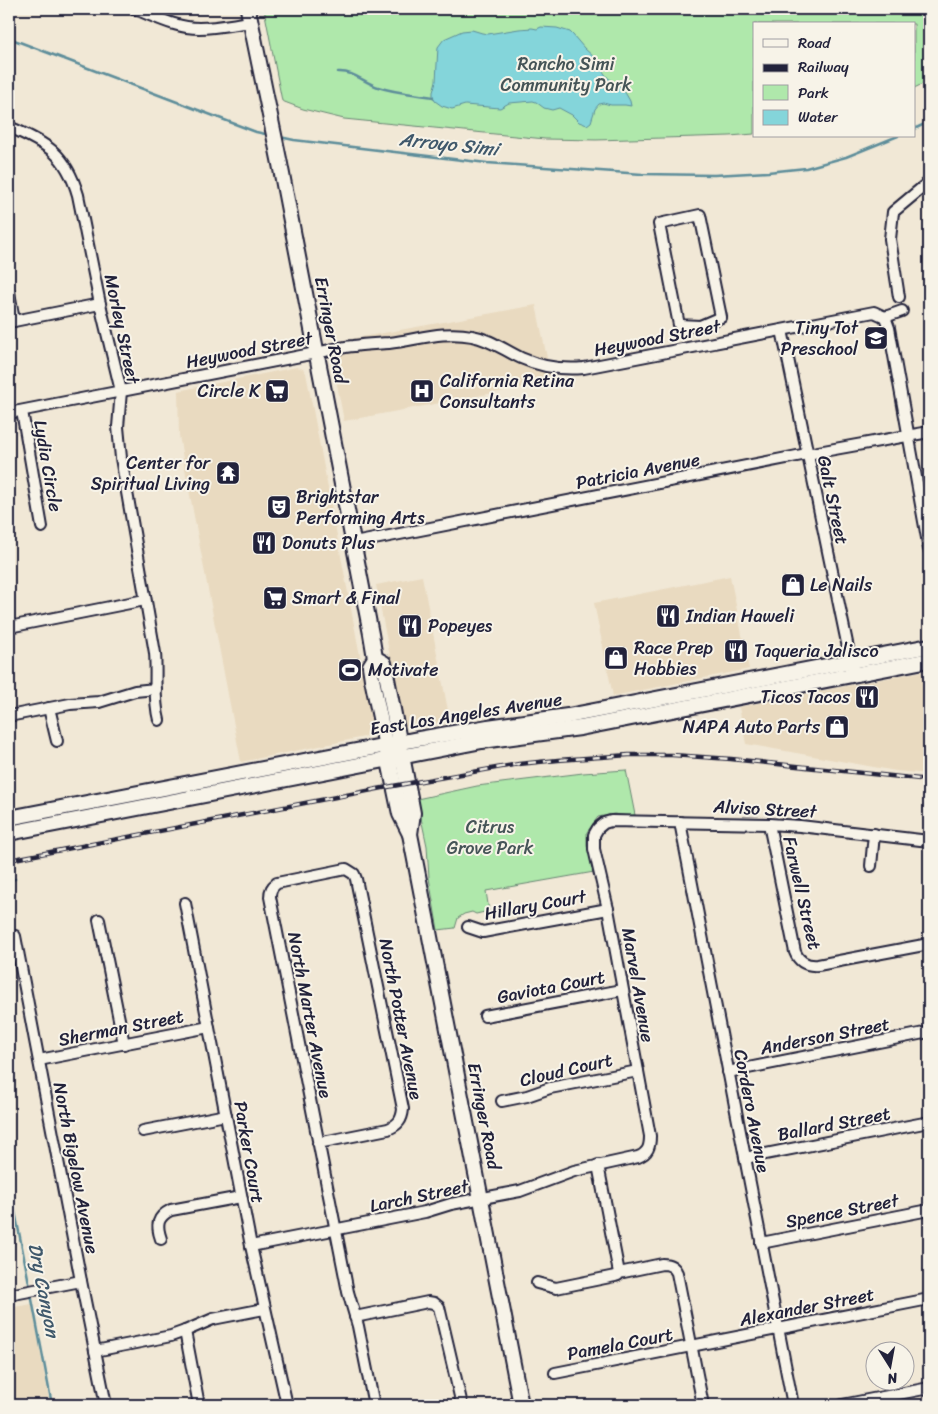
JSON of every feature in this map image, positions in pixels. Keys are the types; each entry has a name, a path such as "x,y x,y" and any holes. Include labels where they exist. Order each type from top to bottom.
{"main road":[{"name":"Erringer Road","path":"249,15 354,543 375,658 370,666 400,814 410,834 521,1405"},
{"name":"East Los Angeles Avenue","path":"9,818 387,752 402,756 482,741 580,728 852,669 929,646"},
{"name":"Erringer Road","path":"375,658 384,663 413,813 410,834"},
{"name":"East Los Angeles Avenue","path":"9,833 387,752 399,742 852,669 929,660"}],"street":[{"path":"142,10 177,25 198,28 215,28 249,15"},
{"name":"Morley Street","path":"9,127 44,144 56,154 74,181 78,195 120,391 118,427 121,458 155,653 155,706 159,720"},
{"path":"899,297 890,239 893,212 929,182"},
{"path":"700,215 720,317 700,326 678,325 659,224 700,215"},
{"path":"9,292 12,321 100,304"},
{"path":"902,310 885,317 889,328 929,549"},
{"name":"Heywood Street","path":"9,413 353,346 389,343 437,334 457,334 489,340 536,364 568,370 874,312 885,317"},
{"path":"700,326 704,345"},
{"name":"Galt Street","path":"782,330 852,669"},
{"name":"Lydia Circle","path":"22,411 42,527"},
{"name":"Patricia Avenue","path":"354,543 807,454 929,432"},
{"path":"9,627 145,600"},
{"path":"9,716 70,704 99,702 135,691 156,689"},
{"path":"49,708 57,742"},
{"name":"Alviso Street","path":"600,826 611,821 769,824 929,841"},
{"name":"Cordero Avenue","path":"680,822 793,1405"},
{"name":"Farwell Street","path":"769,824 795,952 797,958 802,962 807,965 818,965 929,944"},
{"name":"Marvel Avenue","path":"600,826 594,835 594,849 608,909 650,1136 648,1151"},
{"path":"871,866 874,834"},
{"name":"North Marter Avenue","path":"351,871 342,869 282,881 273,886 270,891 270,897 335,1230 374,1405"},
{"name":"North Potter Avenue","path":"318,1143 395,1126 400,1122 403,1109 356,879 351,871"},
{"name":"Parker Court","path":"185,903 250,1246 287,1405"},
{"name":"Hillary Court","path":"468,927 483,932 608,909"},
{"path":"99,920 124,1044"},
{"name":"North Bigelow Avenue","path":"15,936 106,1405"},
{"name":"Gaviota Court","path":"485,1016 622,990"},
{"name":"Sherman Street","path":"39,1060 209,1027"},
{"name":"Anderson Street","path":"728,1072 929,1032"},
{"name":"Cloud Court","path":"502,1101 527,1096 550,1088 638,1070"},
{"path":"143,1131 226,1115"},
{"name":"Ballard Street","path":"745,1158 929,1122"},
{"name":"Larch Street","path":"250,1246 425,1212 451,1204 520,1191 574,1171 638,1157 648,1151"},
{"path":"598,1165 619,1273"},
{"path":"161,1239 158,1226 159,1219 164,1213 171,1210 241,1197"},
{"name":"Spence Street","path":"761,1243 929,1210"},
{"path":"537,1283 556,1288 662,1264 673,1266 677,1273 703,1405"},
{"path":"9,1295 81,1282"},
{"name":"Alexander Street","path":"692,1347 929,1299"},
{"path":"355,1317 428,1302 434,1303 439,1307 462,1405"},
{"path":"95,1351 171,1336 213,1319 264,1308"},
{"path":"185,1331 199,1405"},
{"name":"Pamela Court","path":"555,1373 692,1347"},
{"path":"842,1405 929,1388"}],"shaded area":[{"path":"536,305 552,382 344,421 329,343"},
{"path":"297,367 303,369 306,373 373,724 372,730 364,737 241,762 182,453 179,435 178,391"},
{"path":"422,576 450,721 410,728 404,726 403,723 376,585"},
{"path":"730,576 749,669 613,696 594,603"},
{"path":"929,670 929,774 896,771 746,744 739,707"},
{"path":"32,1304 50,1405 9,1405 9,1308"}],"green space":[{"name":"Rancho Simi Community Park","path":"264,9 929,9 929,81 916,87 916,22 753,22 753,134 596,140 545,139 344,119 303,109 282,101"},
{"name":"Citrus Grove Park","path":"626,770 635,815 614,814 598,817 587,832 587,846 594,872 486,891 489,911 464,914 458,918 455,928 438,930 429,878 427,846 417,799 477,786 583,773"}],"water":[{"path":"541,27 557,28 570,32 595,58 608,78 620,86 630,101 631,106 599,104 595,109 591,122 587,125 579,122 572,115 559,108 552,110 544,108 533,101 509,103 500,108 465,105 452,109 442,106 435,101 433,92 436,81 438,47 444,39 462,31 472,30 488,34"}],"waterway":[{"name":"Arroyo Simi","path":"9,38 256,132 270,135"},
{"path":"338,72 349,73 385,89 433,97"},
{"name":"Arroyo Simi","path":"916,128 929,122"},
{"name":"Arroyo Simi","path":"280,137 487,163 642,174 714,175 806,168 846,157 893,138"},
{"name":"Dry Canyon","path":"9,881 15,879"},
{"name":"Dry Canyon","path":"9,1181 30,1288"},
{"name":"Dry Canyon","path":"31,1294 52,1405"}],"railway":[{"path":"9,860 393,786 519,764 558,760 629,755 672,755 731,759 929,780"}],"place":[{"name":"Tiny Tot Preschool","path":"876,338"},
{"name":"Circle K","path":"277,391"},
{"name":"California Retina Consultants","path":"422,391"},
{"name":"Center for Spiritual Living","path":"228,473"},
{"name":"Brightstar Performing Arts","path":"279,507"},
{"name":"Donuts Plus","path":"264,543"},
{"name":"Le Nails","path":"793,585"},
{"name":"Smart & Final","path":"275,598"},
{"name":"Indian Haweli","path":"668,616"},
{"name":"Popeyes","path":"410,626"},
{"name":"Taqueria Jalisco","path":"736,651"},
{"name":"Race Prep Hobbies","path":"616,658"},
{"name":"Motivate","path":"350,670"},
{"name":"Ticos Tacos","path":"867,697"},
{"name":"NAPA Auto Parts","path":"837,727"}]}
